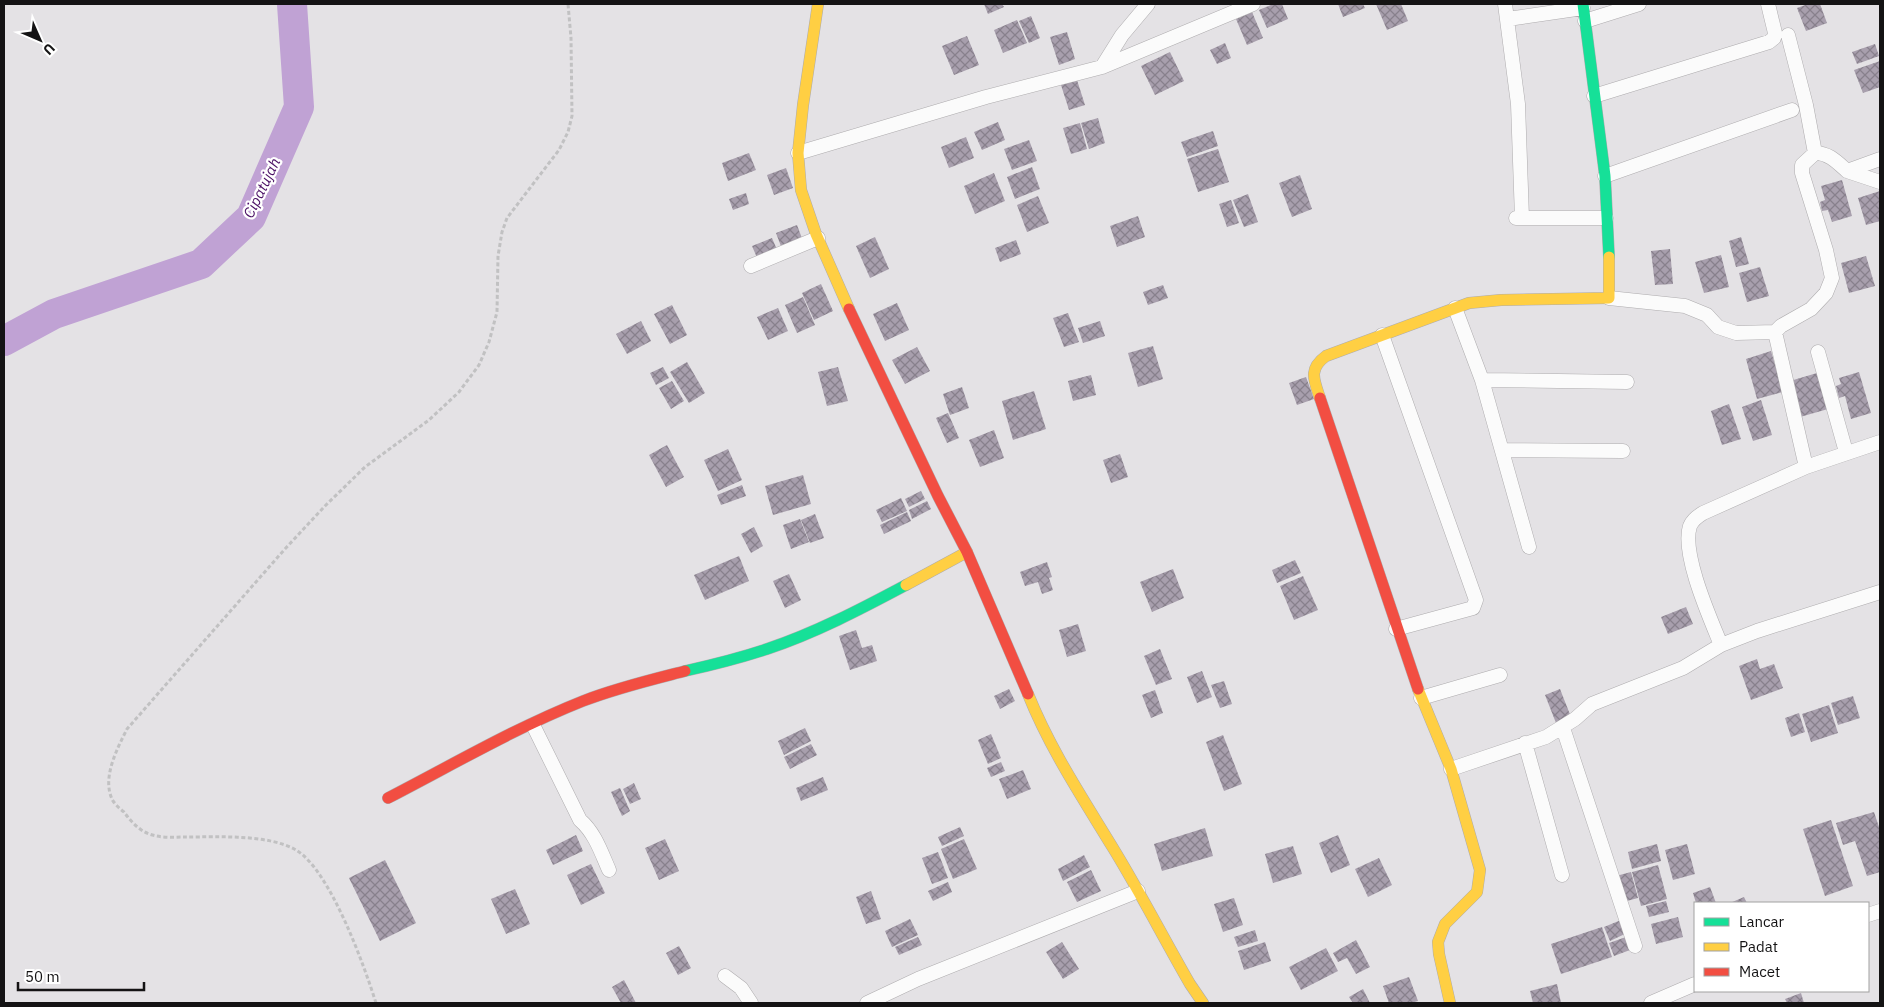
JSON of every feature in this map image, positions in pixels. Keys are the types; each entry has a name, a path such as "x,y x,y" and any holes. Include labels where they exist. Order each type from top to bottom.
{"street":[{"path":"818,4 802,105 798,153 801,190 818,238 840,289 934,488 968,552 1040,724 1071,781 1203,1003"},
{"path":"1102,67 1122,35 1148,4"},
{"path":"798,153 986,97 1102,67 1253,4"},
{"path":"1505,4 1518,104 1519,218 1606,218"},
{"path":"1508,19 1639,4"},
{"path":"1594,96 1769,42 1776,34 1768,4"},
{"path":"1584,11 1605,176 1610,278 1609,298"},
{"path":"1788,35 1806,105 1815,153"},
{"path":"1605,176 1792,110"},
{"path":"1450,1003 1438,942 1445,924 1477,892 1480,870 1450,769 1421,698 1396,629 1313,378 1314,367 1318,361 1326,356 1468,303 1502,300 1609,298 1685,306 1708,314 1718,327 1736,333 1775,332 1780,326 1811,309 1826,293 1832,278 1826,250 1802,173 1802,165 1815,153 1825,153 1837,161 1847,172 1880,182"},
{"path":"1847,172 1880,159"},
{"path":"752,266 818,238"},
{"path":"1455,308 1482,380 1529,546"},
{"path":"1775,332 1806,466"},
{"path":"1382,335 1476,600 1473,608 1396,629"},
{"path":"1818,352 1846,452"},
{"path":"1482,380 1628,382"},
{"path":"1721,645 1694,572 1689,547 1690,526 1703,513 1806,466 1880,442"},
{"path":"1502,450 1623,451"},
{"path":"388,798 581,702 625,687 755,653 792,640 968,552"},
{"path":"1450,769 1525,742 1546,737 1563,728 1592,704 1683,668 1721,645 1757,631 1880,592"},
{"path":"1421,698 1500,675"},
{"path":"533,725 580,820 593,835 609,870"},
{"path":"1563,728 1635,946"},
{"path":"1525,742 1562,875"},
{"path":"867,1003 918,979 1138,891"},
{"path":"726,976 741,988 751,1003"},
{"path":"1652,1003 1694,984"}],"path":[{"path":"376,1003 345,921 318,872 306,858 296,850 284,845 244,837 165,837 142,831 114,802 110,787 112,766 116,750 127,729 284,550 365,468 429,420 459,392 479,365 489,342 497,312 498,256 502,232 507,218 559,150 568,132 572,116 571,38 568,4"}],"building":[{"path":"984,4 1002,4 1004,7 988,14"},
{"path":"1273,4 1282,4 1288,19 1267,28 1259,10"},
{"path":"1338,4 1363,4 1365,8 1343,17"},
{"path":"1376,4 1401,4 1408,21 1387,30"},
{"path":"1808,4 1820,4 1827,23 1806,31 1797,8"},
{"path":"1252,12 1263,38 1247,45 1236,19"},
{"path":"1031,16 1040,38 1029,43 1019,21"},
{"path":"1017,20 1027,43 1003,53 994,30"},
{"path":"1067,32 1075,59 1059,65 1050,37"},
{"path":"967,36 979,65 954,75 942,46"},
{"path":"1225,43 1231,58 1217,64 1210,50"},
{"path":"1875,44 1879,56 1857,64 1852,52"},
{"path":"1170,52 1184,81 1155,95 1141,66"},
{"path":"1880,61 1880,87 1863,93 1854,70"},
{"path":"1077,80 1085,105 1069,110 1061,85"},
{"path":"1098,118 1105,143 1089,149 1081,123"},
{"path":"998,122 1005,140 982,150 974,132"},
{"path":"1080,123 1087,149 1071,154 1063,128"},
{"path":"1213,131 1218,146 1187,157 1181,142"},
{"path":"966,137 974,158 949,168 941,147"},
{"path":"1029,140 1037,161 1012,170 1004,149"},
{"path":"1218,149 1229,182 1198,192 1187,159"},
{"path":"749,153 756,170 728,181 722,163"},
{"path":"1032,167 1040,189 1015,199 1007,177"},
{"path":"786,168 793,188 774,195 767,175"},
{"path":"994,173 1005,201 975,214 964,186"},
{"path":"1300,175 1312,209 1292,217 1279,183"},
{"path":"1842,180 1852,216 1832,222 1828,210 1822,211 1820,202 1825,200 1821,186"},
{"path":"1880,191 1880,221 1866,225 1858,198"},
{"path":"746,193 749,204 733,210 729,199"},
{"path":"1248,194 1258,222 1244,227 1233,200"},
{"path":"1038,196 1049,223 1027,232 1017,205"},
{"path":"1231,200 1239,223 1227,227 1219,204"},
{"path":"1138,216 1145,237 1117,247 1110,226"},
{"path":"797,225 803,241 782,249 776,233"},
{"path":"875,237 889,269 870,278 856,246"},
{"path":"1741,237 1749,264 1736,267 1729,241"},
{"path":"772,238 778,252 758,260 752,246"},
{"path":"1016,240 1021,254 1000,262 995,248"},
{"path":"1670,249 1673,284 1655,285 1651,251"},
{"path":"1721,255 1729,287 1704,293 1695,262"},
{"path":"1866,256 1875,286 1849,293 1841,263"},
{"path":"1760,267 1769,296 1747,302 1739,273"},
{"path":"821,284 833,311 814,320 802,293"},
{"path":"1163,285 1168,298 1148,305 1143,292"},
{"path":"803,297 815,325 797,333 785,305"},
{"path":"897,303 909,330 885,341 873,314"},
{"path":"672,305 687,335 670,344 654,314"},
{"path":"778,308 788,331 768,340 757,317"},
{"path":"1068,313 1079,342 1064,347 1053,318"},
{"path":"641,321 651,341 627,354 616,334"},
{"path":"1100,321 1105,336 1083,343 1078,328"},
{"path":"1153,346 1163,379 1138,387 1128,353"},
{"path":"917,347 930,371 905,384 892,360"},
{"path":"1771,351 1783,392 1757,399 1746,359"},
{"path":"687,362 705,393 689,403 670,372"},
{"path":"663,367 669,378 656,385 650,373"},
{"path":"838,367 848,401 827,406 818,372"},
{"path":"1859,372 1871,413 1851,419 1845,396 1839,398 1836,386 1841,384 1839,378"},
{"path":"1817,373 1828,409 1800,417 1790,381"},
{"path":"1091,375 1096,395 1073,401 1068,381"},
{"path":"1306,377 1314,399 1297,405 1289,383"},
{"path":"672,381 684,401 671,409 659,388"},
{"path":"962,387 969,408 950,415 943,394"},
{"path":"1034,391 1046,429 1013,440 1002,401"},
{"path":"1761,400 1772,435 1753,441 1742,407"},
{"path":"1729,404 1741,439 1722,445 1711,411"},
{"path":"948,413 959,438 947,443 936,418"},
{"path":"994,430 1004,458 980,467 969,440"},
{"path":"667,445 684,477 666,487 649,455"},
{"path":"728,449 742,480 718,491 704,460"},
{"path":"1120,454 1128,477 1111,483 1103,460"},
{"path":"803,475 811,504 773,515 765,486"},
{"path":"742,485 746,496 721,505 717,495"},
{"path":"921,491 925,499 909,507 905,499"},
{"path":"901,498 907,511 882,522 876,510"},
{"path":"927,501 931,509 912,519 909,510"},
{"path":"907,512 911,521 884,534 880,525"},
{"path":"815,514 824,538 810,543 801,520"},
{"path":"800,519 809,542 791,549 783,525"},
{"path":"754,527 763,546 751,553 741,534"},
{"path":"739,556 749,581 705,600 694,575"},
{"path":"1295,560 1301,573 1277,583 1272,570"},
{"path":"1047,562 1052,577 1049,578 1053,590 1042,594 1038,582 1025,586 1020,572"},
{"path":"1173,569 1184,598 1152,612 1140,582"},
{"path":"789,574 801,600 785,608 773,581"},
{"path":"1303,576 1318,610 1294,620 1280,586"},
{"path":"1686,607 1693,624 1668,634 1661,617"},
{"path":"1078,624 1086,651 1067,657 1059,630"},
{"path":"856,630 862,648 872,645 877,661 850,670 839,636"},
{"path":"1160,649 1172,679 1156,685 1144,656"},
{"path":"1757,659 1760,669 1774,664 1783,688 1751,700 1739,666"},
{"path":"1202,671 1212,697 1197,703 1187,677"},
{"path":"1224,681 1232,704 1220,708 1211,685"},
{"path":"1009,689 1015,701 1000,709 994,696"},
{"path":"1560,689 1571,717 1556,723 1545,695"},
{"path":"1155,690 1163,713 1151,718 1142,695"},
{"path":"1853,696 1860,718 1838,725 1831,703"},
{"path":"1829,705 1838,733 1811,742 1802,714"},
{"path":"1799,713 1805,732 1791,737 1785,718"},
{"path":"805,728 811,741 784,755 778,741"},
{"path":"991,734 1001,758 988,764 978,740"},
{"path":"1223,735 1242,784 1224,791 1206,742"},
{"path":"811,744 817,755 790,769 784,757"},
{"path":"1001,762 1005,771 991,777 987,768"},
{"path":"1023,770 1031,789 1007,799 999,779"},
{"path":"823,777 828,790 801,801 796,788"},
{"path":"634,783 641,799 630,804 623,789"},
{"path":"620,788 630,811 622,816 611,792"},
{"path":"1874,812 1880,830 1880,872 1867,876 1855,841 1843,845 1836,823"},
{"path":"1831,820 1853,886 1825,896 1803,829"},
{"path":"960,827 964,836 942,846 938,837"},
{"path":"1205,828 1213,856 1162,871 1154,844"},
{"path":"576,835 583,851 553,865 546,850"},
{"path":"1338,835 1350,865 1331,873 1319,843"},
{"path":"665,839 679,871 659,880 645,848"},
{"path":"964,839 977,869 953,879 941,849"},
{"path":"1657,844 1661,861 1632,869 1628,852"},
{"path":"1687,844 1695,874 1673,880 1665,850"},
{"path":"1293,846 1302,874 1273,883 1265,854"},
{"path":"938,852 948,878 932,884 922,858"},
{"path":"1084,855 1090,867 1063,881 1058,869"},
{"path":"1379,858 1392,885 1368,897 1355,869"},
{"path":"385,860 416,923 380,941 349,878"},
{"path":"591,864 605,893 581,905 567,875"},
{"path":"1658,865 1667,899 1641,906 1632,872"},
{"path":"1091,870 1101,891 1077,902 1067,882"},
{"path":"1631,872 1638,898 1623,902 1616,876"},
{"path":"948,882 952,892 933,901 928,891"},
{"path":"1710,887 1716,902 1696,902 1693,893"},
{"path":"515,889 530,924 506,934 491,899"},
{"path":"871,891 881,919 866,924 856,897"},
{"path":"1744,897 1746,902 1732,902"},
{"path":"1234,898 1243,925 1223,932 1214,904"},
{"path":"1666,901 1669,912 1649,917 1646,906"},
{"path":"1678,917 1683,937 1656,944 1651,924"},
{"path":"910,919 918,935 892,947 885,931"},
{"path":"1621,920 1627,933 1610,941 1604,927"},
{"path":"1602,927 1612,957 1561,974 1551,944"},
{"path":"1255,930 1258,941 1238,947 1234,937"},
{"path":"918,937 922,945 899,955 895,947"},
{"path":"1626,937 1630,950 1614,956 1609,943"},
{"path":"1356,940 1370,967 1356,974 1347,958 1338,962 1333,953"},
{"path":"1062,942 1079,969 1063,979 1046,952"},
{"path":"1265,942 1271,961 1244,970 1238,951"},
{"path":"679,946 691,968 678,975 666,953"},
{"path":"1326,948 1338,971 1301,990 1289,967"},
{"path":"1409,977 1418,1001 1411,1003 1389,1003 1383,986"},
{"path":"624,980 636,1003 621,1003 612,987"},
{"path":"1557,984 1561,1003 1533,1003 1530,991"},
{"path":"1363,989 1370,1003 1353,1003 1349,997"},
{"path":"1801,993 1804,1003 1787,1003 1785,999"}],"waterway":[{"name":"Cipatujah","path":"4,341 54,314 201,264 251,217 299,107 292,4"}],"traffic: fast":[{"path":"1583,4 1605,176 1609,257"},
{"path":"685,671 767,649 803,636 906,585"}],"traffic: slow":[{"path":"818,4 798,153 801,190 816,234 849,309"},
{"path":"1320,398 1314,375 1320,361 1326,356 1469,303 1501,300 1609,298 1609,257"},
{"path":"906,585 967,552"},
{"path":"1418,689 1451,769 1480,870 1477,892 1445,924 1438,942 1450,1003"},
{"path":"1028,694 1046,734 1067,772 1123,865 1190,984 1203,1003"}],"traffic: jam":[{"path":"849,309 938,496 967,552 1028,694"},
{"path":"1320,398 1418,689"},
{"path":"388,798 508,735 583,701 633,684 685,671"}]}
